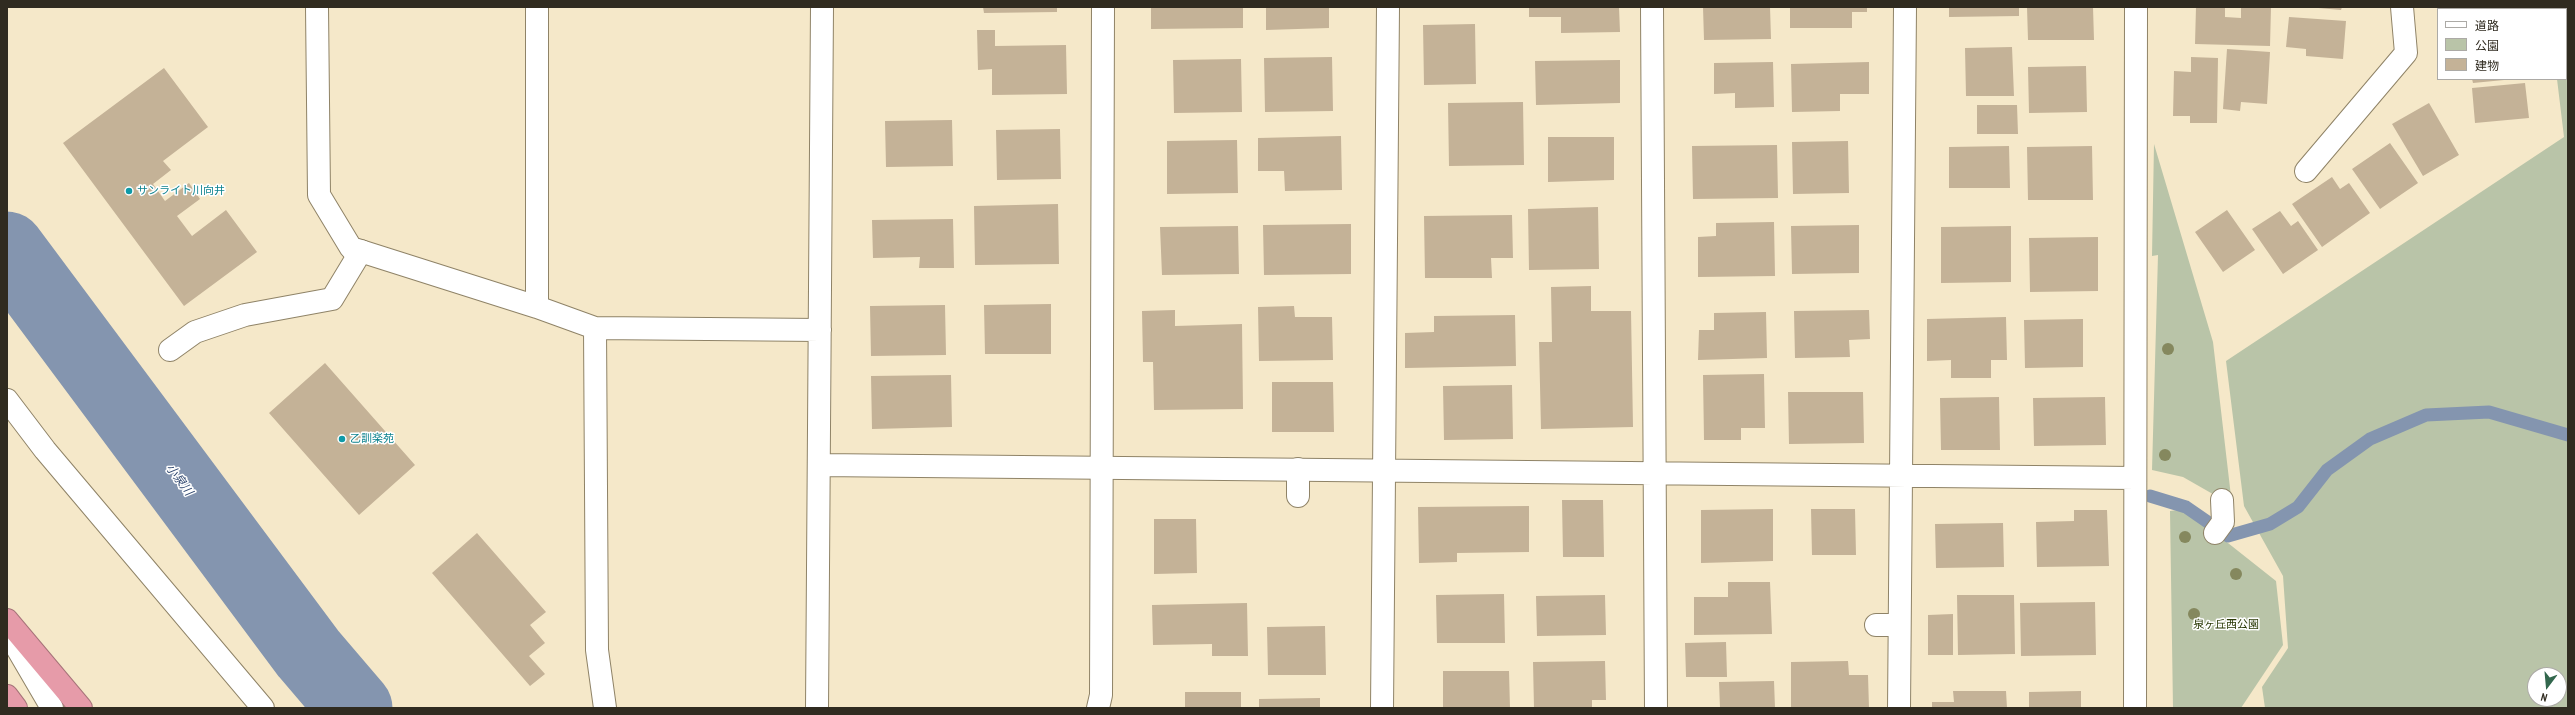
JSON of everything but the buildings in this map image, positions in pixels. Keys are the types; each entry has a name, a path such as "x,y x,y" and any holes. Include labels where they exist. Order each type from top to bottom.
{"highway":[{"path":"7,620 81,708"},
{"path":"7,696 16,708"}],"street":[{"path":"317,7 320,195 351,248 537,307 595,328 820,330"},
{"path":"537,7 537,307"},
{"path":"818,708 822,7"},
{"path":"1098,708 1102,695 1103,7"},
{"path":"1382,708 1388,7"},
{"path":"1652,7 1656,708"},
{"path":"1898,708 1905,7"},
{"path":"2135,708 2136,7"},
{"path":"2306,171 2406,53 2402,7"},
{"path":"170,350 196,332 245,315 332,299 362,251"},
{"path":"595,328 598,650 606,708"},
{"path":"7,400 45,450 263,708"},
{"path":"820,465 2135,478"},
{"path":"1298,470 1298,496"},
{"path":"2218,529 2223,522 2222,500"},
{"path":"1876,625 1899,625"},
{"path":"7,632 52,708"}],"green space":[{"path":"2548,7 2568,7 2568,708 2265,708 2262,687 2288,648 2283,576 2244,506 2226,361 2564,137 2557,80 2567,80 2567,8"},
{"path":"2154,144 2213,342 2232,505 2183,477 2152,470 2158,255 2152,256"},
{"name":"泉ヶ丘西公園","path":"2185,509 2276,581 2283,645 2241,708 2173,708 2170,511"}],"waterway":[{"name":"小泉川","path":"7,249 308,653 355,708"},
{"path":"2150,496 2186,507 2228,536 2270,524 2298,507 2327,470 2370,439 2426,415 2489,412 2568,435"}],"place":[{"name":"サンライト川向井","path":"129,191"},
{"name":"乙訓楽苑","path":"342,439"}]}
